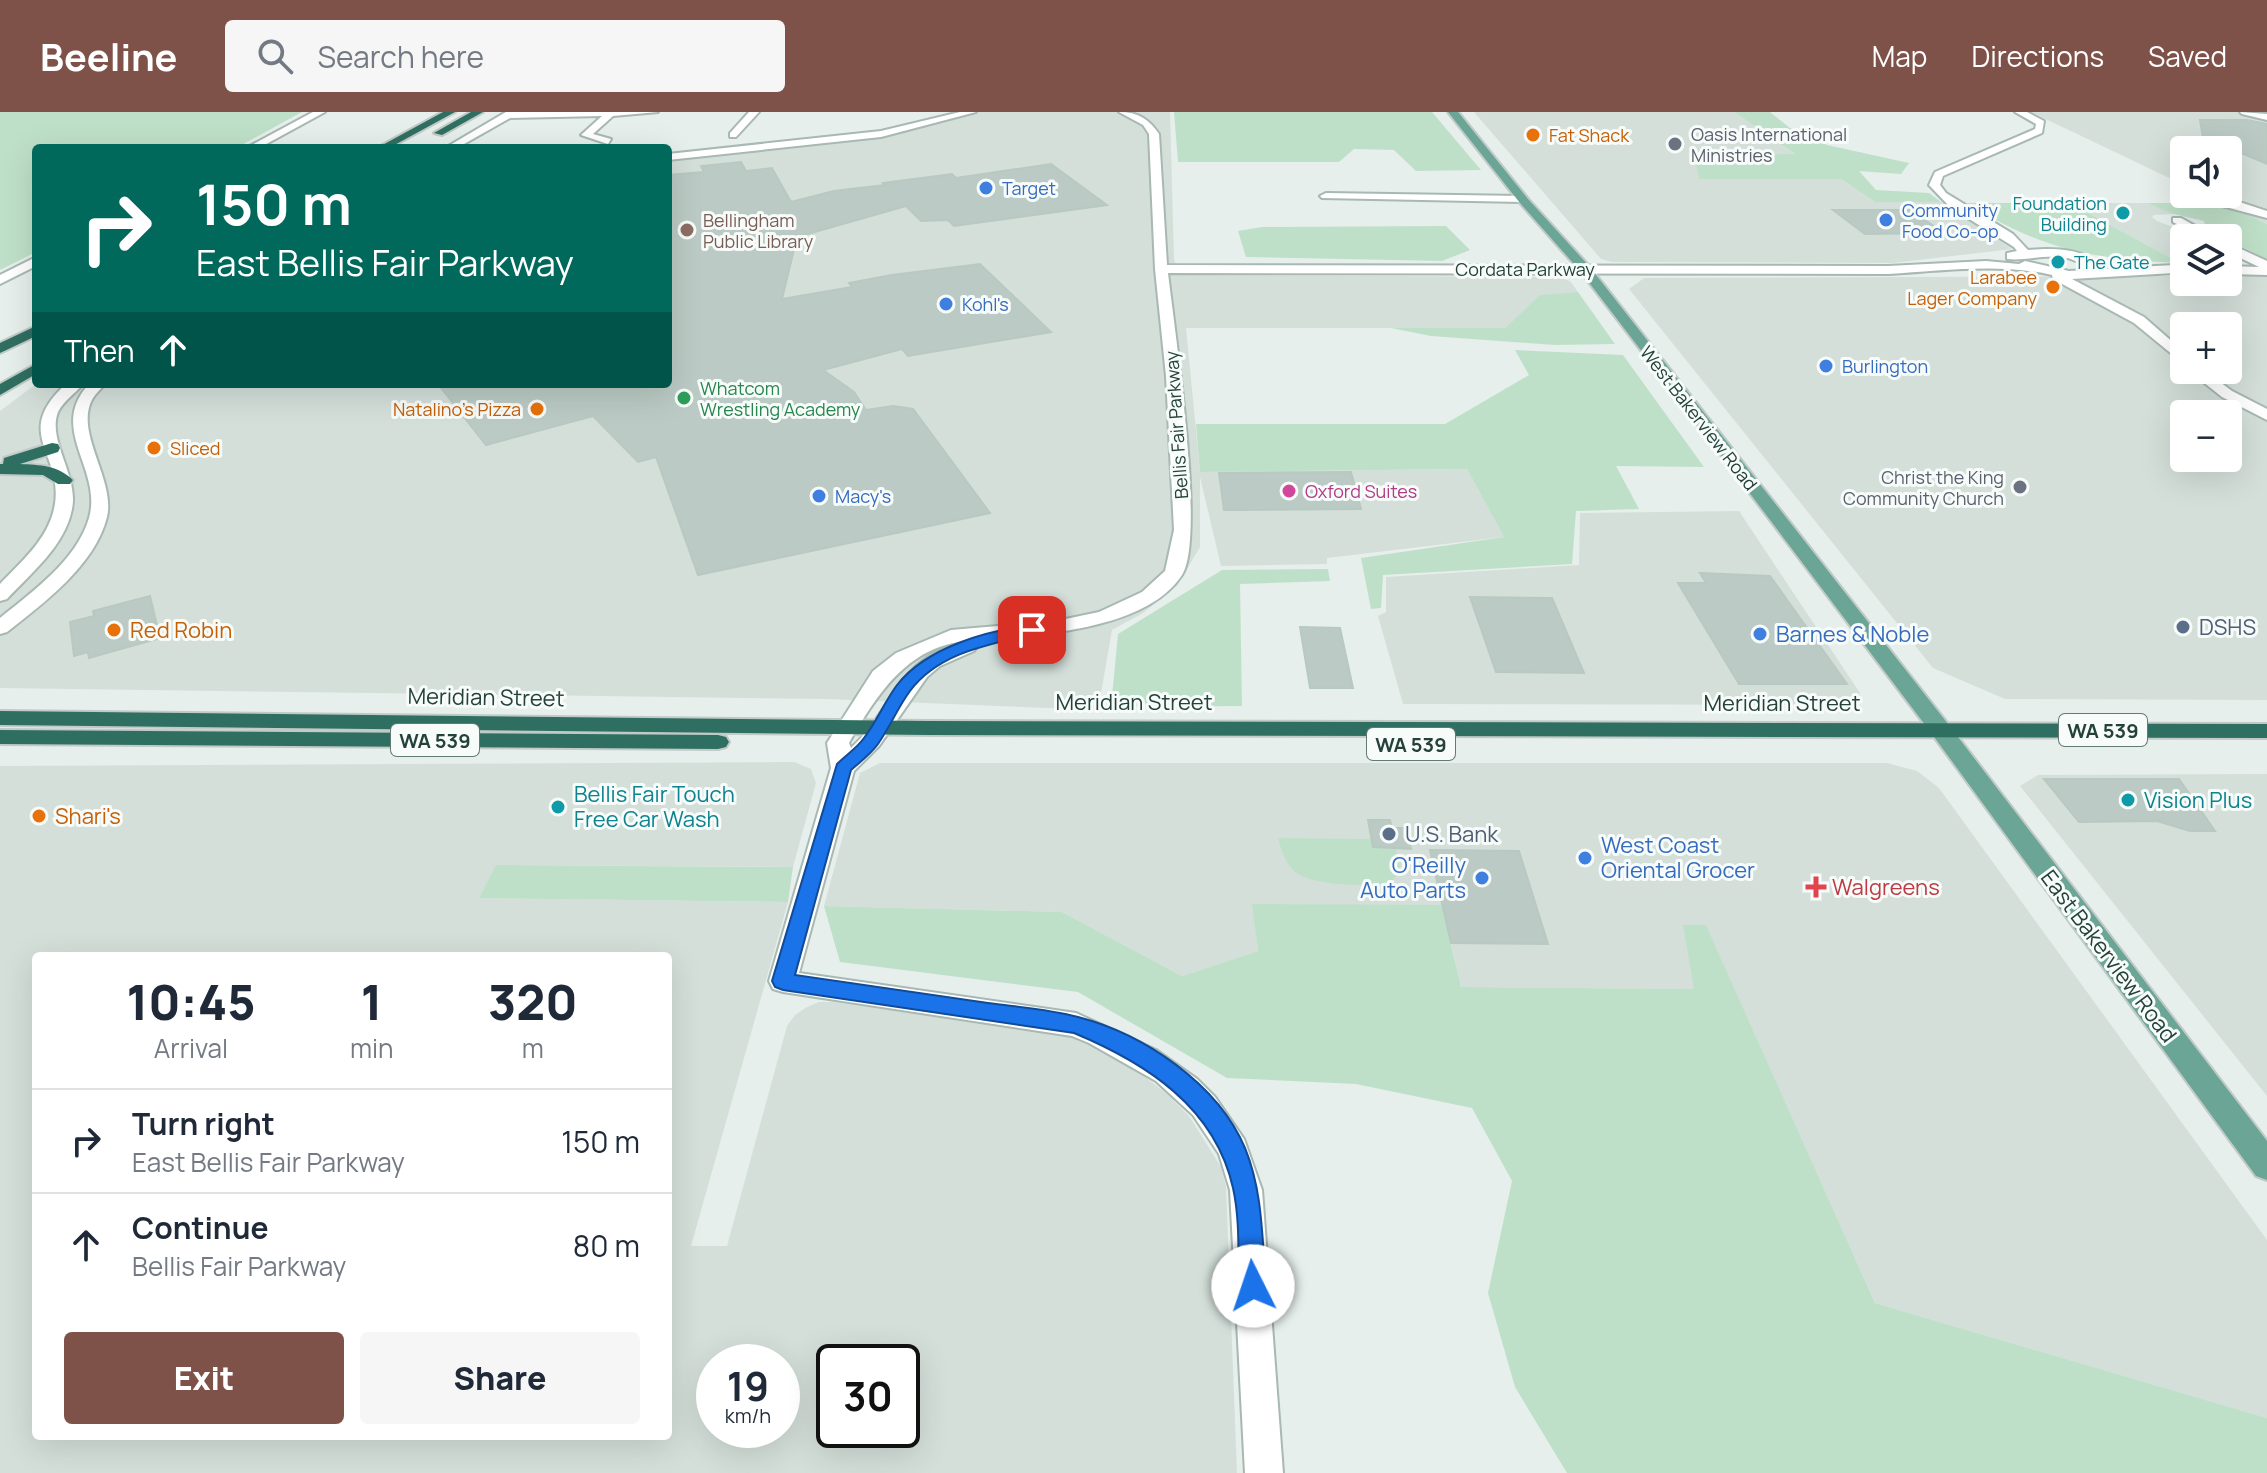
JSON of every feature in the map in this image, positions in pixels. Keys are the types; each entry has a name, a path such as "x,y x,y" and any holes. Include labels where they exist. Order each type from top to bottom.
{"highway":[{"path":"390,144 450,112"},
{"path":"426,141 478,112"},
{"path":"0,334 32,320"},
{"path":"0,349 32,332"},
{"path":"0,373 32,355"},
{"path":"0,390 32,370"},
{"path":"0,468 50,443"},
{"path":"0,468 46,470 64,480"},
{"name":"Meridian Street","path":"0,718 459,723 843,746"},
{"path":"272,739 300,730 426,731 459,723"},
{"path":"1163,744 1206,736 1363,736 1384,728"},
{"name":"Meridian Street","path":"0,737 843,746 874,735 1384,728 1946,737 2267,747"},
{"name":"Meridian Street","path":"874,735 1163,744 2267,731"}],"main road":[{"name":"West Bakerview Road","path":"1453,112 1522,199 1585,269 1946,737"},
{"name":"East Bakerview Road","path":"1946,737 2267,1166"}],"street":[{"path":"259,144 320,112"},
{"path":"457,144 511,113 609,115 653,112"},
{"path":"733,135 754,112"},
{"path":"672,157 881,134 971,112"},
{"name":"Bellis Fair Parkway","path":"843,746 874,735 904,687 922,669 959,649 1007,633 1089,621 1120,611 1157,590 1178,564 1183,530 1182,505 1161,269 1154,134 1147,123 1124,112"},
{"path":"2020,112 2041,123 2039,131 1939,174 1934,185 1938,192 2015,240 2022,254 2020,262 2070,280 2129,314 2170,348"},
{"path":"2245,112 2267,117"},
{"path":"608,141 586,135 609,115"},
{"path":"1326,196 1522,199"},
{"path":"2241,208 2267,215"},
{"path":"1979,219 2052,253 2170,268"},
{"path":"2177,220 2185,224"},
{"name":"Cordata Parkway","path":"1888,270 2052,253"},
{"path":"2242,255 2267,269"},
{"path":"2068,256 2091,265 2092,285 2123,305 2129,314"},
{"path":"0,280 32,263"},
{"name":"Cordata Parkway","path":"1161,269 1888,270 1986,265 2089,272"},
{"path":"2089,272 2170,269"},
{"path":"2242,270 2267,269"},
{"path":"2214,384 2267,415"},
{"path":"0,595 51,538 64,507 64,480 50,443 51,406 71,388"},
{"path":"0,628 36,599 84,547 98,516 100,488 83,436 79,407 94,388"},
{"path":"50,443 83,436"},
{"name":"Bellis Fair Parkway","path":"843,746 881,676 903,657 951,636 975,632 1007,633"},
{"path":"843,746 783,981 1076,1025 1121,1043 1154,1062 1183,1085 1210,1113 1233,1149 1246,1190 1264,1473"}],"shaded area":[{"path":"958,112 1170,112 1174,259 1179,275 1558,277 1570,281 1578,292 1540,296 1505,328 1186,328 1200,472 1467,469 1504,537 1327,558 1327,564 1221,566 1200,477 1200,547 1177,586 1143,613 1112,630 1098,710 827,699 0,688 0,411 32,387 672,388 672,154 860,134"},
{"path":"1474,112 1734,112 1796,155 1695,155 1699,178 1841,179 1875,202 1941,202 2012,249 1893,263 1612,262 1601,259"},
{"path":"2031,112 2267,112 2267,224 2256,219 2154,215 2152,217 2157,221 2170,226 2170,258 2070,203 2170,203 2170,208 2242,208 2242,136 2170,136 2170,178"},
{"path":"2170,276 2170,296 2242,296 2242,276 2267,276 2267,700 2005,699 1933,668 1629,289 1644,278"},
{"path":"1739,511 1860,693 1855,705 1403,704 1378,616 1386,612 1386,577 1579,565 1580,513"},
{"path":"794,762 811,769 816,783 793,867 497,865 479,898 788,902 691,1246 727,1246 787,1026 795,1015 807,1007 819,1002 833,1002 1076,1036 1117,1055 1167,1094 1189,1116 1221,1167 1226,1187 1237,1473 0,1473 0,766"},
{"path":"880,763 1887,763 1917,771 1939,788 2267,1240 2267,1418 1875,1303 1706,926 1684,925 1695,989 1461,987 1443,906 1253,904 1258,951 1182,976 1062,912 824,906 860,773"},
{"path":"2267,774 2267,1096 2020,786 2038,775"}],"green space":[{"path":"0,112 302,112 243,144 32,144 32,254 0,270"},
{"path":"1174,112 1432,112 1481,170 1416,171 1394,150 1354,149 1339,162 1178,162"},
{"path":"1734,112 1770,112 1790,128 1827,145 1909,163 1901,174 1859,171 1876,190 1929,193 1941,202 1875,202 1841,179 1699,179 1694,155 1795,154"},
{"path":"1967,203 2070,203 2170,258 2170,262 2120,259 2069,249 2044,242"},
{"path":"2149,203 2170,203 2170,208 2233,208 2267,224 2267,259 2242,247 2242,224 2205,224 2204,221 2170,213"},
{"path":"1446,226 1470,250 1442,261 1246,257 1238,231 1262,227"},
{"path":"1578,292 1615,344 1555,345 1431,336 1391,328 1505,328 1540,295"},
{"path":"1515,350 1623,355 1704,467 1616,466 1639,509 1576,511 1572,564 1383,575 1381,608 1371,609 1361,558 1504,537 1467,469 1200,472 1196,424 1445,424 1529,375"},
{"path":"1328,569 1330,581 1240,584 1242,706 1111,707 1118,634 1222,570"},
{"path":"1278,838 1371,839 1373,847 1396,849 1400,868 1394,880 1385,883 1347,885 1320,882 1291,868"},
{"path":"496,865 793,867 788,902 479,898"},
{"path":"1252,904 1442,905 1461,987 1694,989 1683,925 1706,925 1875,1303 2267,1418 2267,1473 1567,1473 1515,1387 1488,1293 1512,1181 1472,1108 1356,1084 1227,1078 1078,992 840,962 824,906 1062,912 1182,976 1258,951"}],"building":[{"path":"2200,120 2247,120 2267,124 2267,164 2242,153 2242,136 2203,136"},
{"path":"741,162 746,171 772,168 791,202 834,191 885,185 883,183 952,174 956,178 1051,164 1107,205 954,226 948,220 921,221 906,206 797,237 782,299 852,287 849,283 892,275 980,264 1051,332 908,356 902,349 823,370 854,392 866,410 893,406 913,409 990,513 698,575 656,457 638,462 593,416 486,445 441,388 672,388 672,175 704,172 701,166"},
{"name":"Community Food Co-op","path":"1833,210 1910,210 1944,233 1865,234"},
{"name":"Oxford Suites","path":"1351,472 1361,509 1224,510 1219,473"},
{"name":"Barnes & Noble","path":"1700,573 1770,576 1847,684 1739,684 1678,583 1706,583"},
{"name":"Red Robin","path":"150,596 160,638 89,658 88,652 74,656 70,622 94,616 93,611"},
{"path":"1470,597 1552,598 1584,673 1496,672"},
{"path":"1300,627 1340,628 1353,688 1310,688"},
{"name":"Vision Plus","path":"2044,779 2179,779 2215,831 2190,831 2157,821 2079,822"},
{"name":"U.S. Bank","path":"1368,820 1390,820 1392,828 1406,828 1411,849 1373,847"},
{"name":"O'Reilly Auto Parts","path":"1430,850 1519,851 1548,944 1451,943"}],"place":[{"name":"Fat Shack","path":"1533,135"},
{"name":"Oasis International Ministries","path":"1675,144"},
{"name":"Target","path":"986,188"},
{"name":"Foundation Building","path":"2123,213"},
{"name":"Community Food Co-op","path":"1886,220"},
{"name":"Bellingham Public Library","path":"687,230"},
{"name":"The Gate","path":"2058,262"},
{"name":"Larabee Lager Company","path":"2053,287"},
{"name":"Kohl's","path":"946,304"},
{"name":"Burlington","path":"1826,366"},
{"name":"Whatcom Wrestling Academy","path":"684,398"},
{"name":"Natalino's Pizza","path":"537,409"},
{"name":"Sliced","path":"154,448"},
{"name":"Christ the King Community Church","path":"2020,487"},
{"name":"Oxford Suites","path":"1289,491"},
{"name":"Macy's","path":"819,496"},
{"name":"DSHS","path":"2183,627"},
{"name":"Red Robin","path":"114,630"},
{"name":"Barnes & Noble","path":"1760,634"},
{"name":"Vision Plus","path":"2128,800"},
{"name":"Bellis Fair Touch Free Car Wash","path":"558,807"},
{"name":"Shari's","path":"39,816"},
{"name":"U.S. Bank","path":"1389,834"},
{"name":"West Coast Oriental Grocer","path":"1585,858"},
{"name":"O'Reilly Auto Parts","path":"1482,878"},
{"name":"Walgreens","path":"1816,887"}],"route":[{"path":"1032,630 1007,633 959,649 922,669 904,687 869,743 843,768 783,981 1034,1016 1076,1025 1121,1043 1154,1062 1183,1085 1210,1113 1233,1149 1246,1190 1253,1286"}]}
